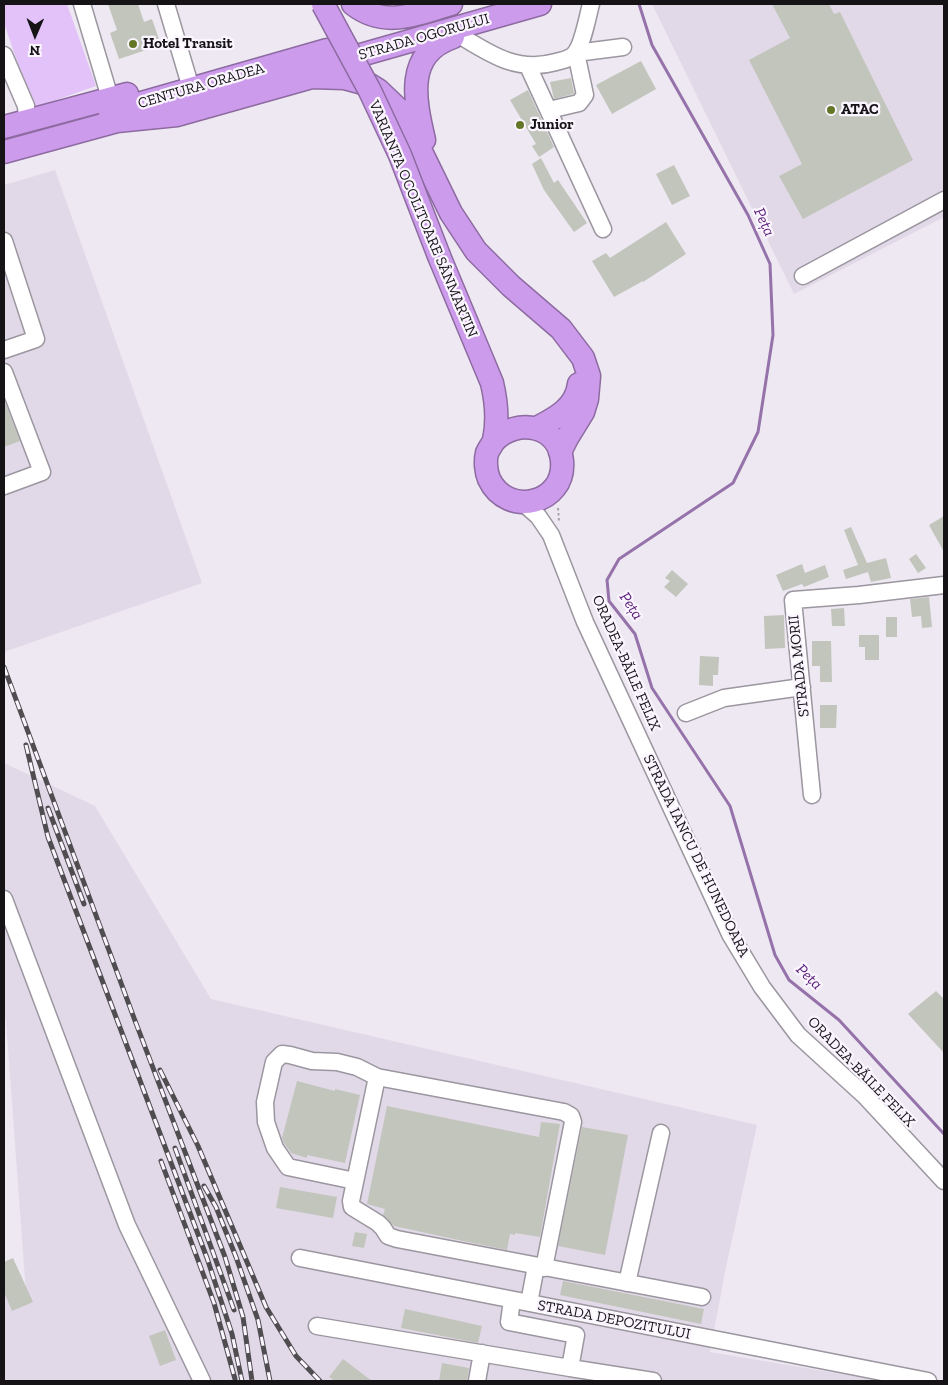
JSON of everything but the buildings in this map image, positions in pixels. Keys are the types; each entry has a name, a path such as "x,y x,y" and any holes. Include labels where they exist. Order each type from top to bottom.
{"highway":[{"name":"VARIANTA OCOLITOARE SÂNMARTIN","path":"323,4 374,99 400,155 439,256 492,383 495,406 494,441"},
{"path":"4,126 26,113 110,98 281,53 316,40 331,22 334,4"},
{"path":"353,4 373,16 390,19 451,4"},
{"name":"STRADA OGORULUI","path":"397,30 490,4"},
{"name":"STRADA OGORULUI","path":"308,70 540,4"},
{"path":"432,175 418,116 415,88 422,61 428,52 447,39 546,4"},
{"name":"CENTURA ORADEA","path":"4,141 397,30"},
{"name":"CENTURA ORADEA","path":"4,152 308,70"},
{"path":"117,121 176,115 312,77 344,78 370,85 378,90 394,105 409,127 451,213 476,251 511,286 561,329 577,348 587,367 589,376 588,392 583,412 560,452"},
{"path":"530,427 547,434 555,442 560,452 562,467 561,475 554,488 548,494 536,500 522,502 503,496 495,489 488,478 486,465 488,452 494,441 510,429 530,427 561,415 568,408 579,387 580,377 577,348"},
{"name":"VARIANTA OCOLITOARE SÂNMARTIN","path":"492,383 530,427"}],"street":[{"path":"82,4 110,98"},
{"path":"166,4 188,78"},
{"path":"549,110 579,103 585,95 576,53 591,4"},
{"path":"459,35 489,54 508,62 528,66 550,64 569,58 576,53 623,47"},
{"path":"4,40 4,54 26,113"},
{"path":"528,66 603,229"},
{"path":"4,84 26,113"},
{"path":"803,276 944,200"},
{"path":"4,241 36,339 4,350"},
{"path":"4,372 42,472 4,486"},
{"name":"STRADA IANCU DE HUNEDOARA","path":"548,494 551,535"},
{"name":"STRADA IANCU DE HUNEDOARA","path":"522,502 538,516 551,535 585,622 730,934 762,987 798,1034 865,1096 944,1181"},
{"name":"STRADA MORII","path":"812,795 793,600 859,595 944,585"},
{"path":"686,713 724,698 802,687"},
{"path":"4,899 127,1225 202,1381"},
{"path":"355,1181 288,1167 275,1148 266,1122 265,1102 274,1062 282,1054 312,1062 338,1062 367,1071 377,1077 564,1112 571,1116 573,1122 540,1267 529,1303"},
{"path":"377,1077 351,1201 352,1207 383,1228 388,1236 702,1297"},
{"path":"626,1283 661,1133"},
{"name":"STRADA DEPOZITULUI","path":"300,1258 928,1381"},
{"path":"512,1300 508,1322 576,1335 570,1368"},
{"path":"318,1326 653,1381"},
{"path":"477,1381 482,1353"}],"shaded area":[{"path":"4,4 67,4 96,86 33,108 4,23"},
{"path":"652,4 944,4 944,217 794,294"},
{"path":"55,170 202,583 4,652 4,185"},
{"path":"4,763 95,806 211,999 757,1125 726,1267 710,1352 883,1381 4,1381 4,1295 26,1293 4,1014"}],"waterway":[{"name":"Peța","path":"639,4 652,45 748,215 770,264 773,335 758,432 733,483 619,559 607,580 609,601 635,634 652,688 730,806 775,955 789,980 839,1020 944,1134"}],"railway":[{"path":"4,667 225,1257 243,1317 252,1381"},
{"path":"26,745 48,837 207,1258 232,1334 242,1381"},
{"path":"48,808 84,904"},
{"path":"160,1070 198,1146 266,1307 296,1356 320,1381"},
{"path":"175,1148 234,1310"},
{"path":"161,1161 214,1303 235,1379"},
{"path":"204,1186 216,1207 258,1320 270,1381"}],"place":[{"name":"Hotel Transit","path":"133,44"},
{"name":"ATAC","path":"831,110"},
{"name":"Junior","path":"520,125"}]}
